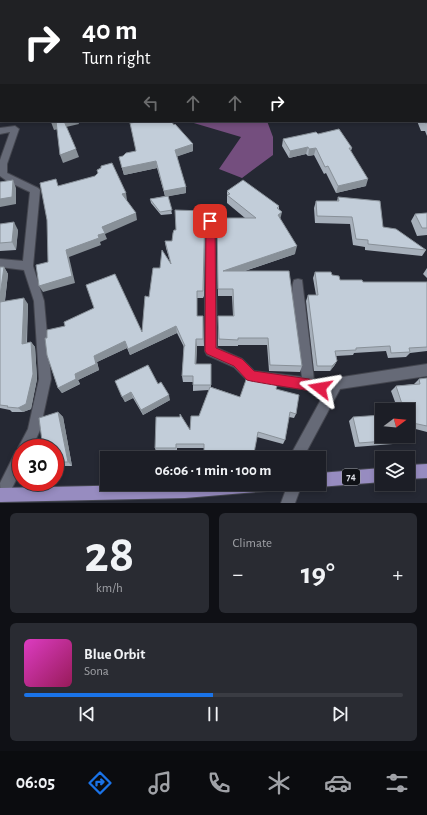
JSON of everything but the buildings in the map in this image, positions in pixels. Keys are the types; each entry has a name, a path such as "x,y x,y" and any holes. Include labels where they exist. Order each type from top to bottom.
{"main road":[{"path":"415,472 427,471"},
{"name":"74","path":"326,479 375,476"},
{"path":"1,495 186,491"}],"street":[{"path":"0,131 14,129 3,164 3,174 10,179 35,190 28,266 39,301 45,379 34,430 30,439"},
{"path":"210,221 211,351 238,363 251,376 309,384 332,391"},
{"path":"0,263 28,266"},
{"path":"298,283 298,300 309,384"},
{"path":"300,451 336,384 427,370"},
{"path":"1,495 12,474"},
{"path":"288,503 292,491"}],"shaded area":[{"path":"190,122 267,122 273,137 273,155 242,178 219,169 241,137"}],"route":[{"path":"210,221 211,351 238,363 251,376 309,384 320,388"}]}
